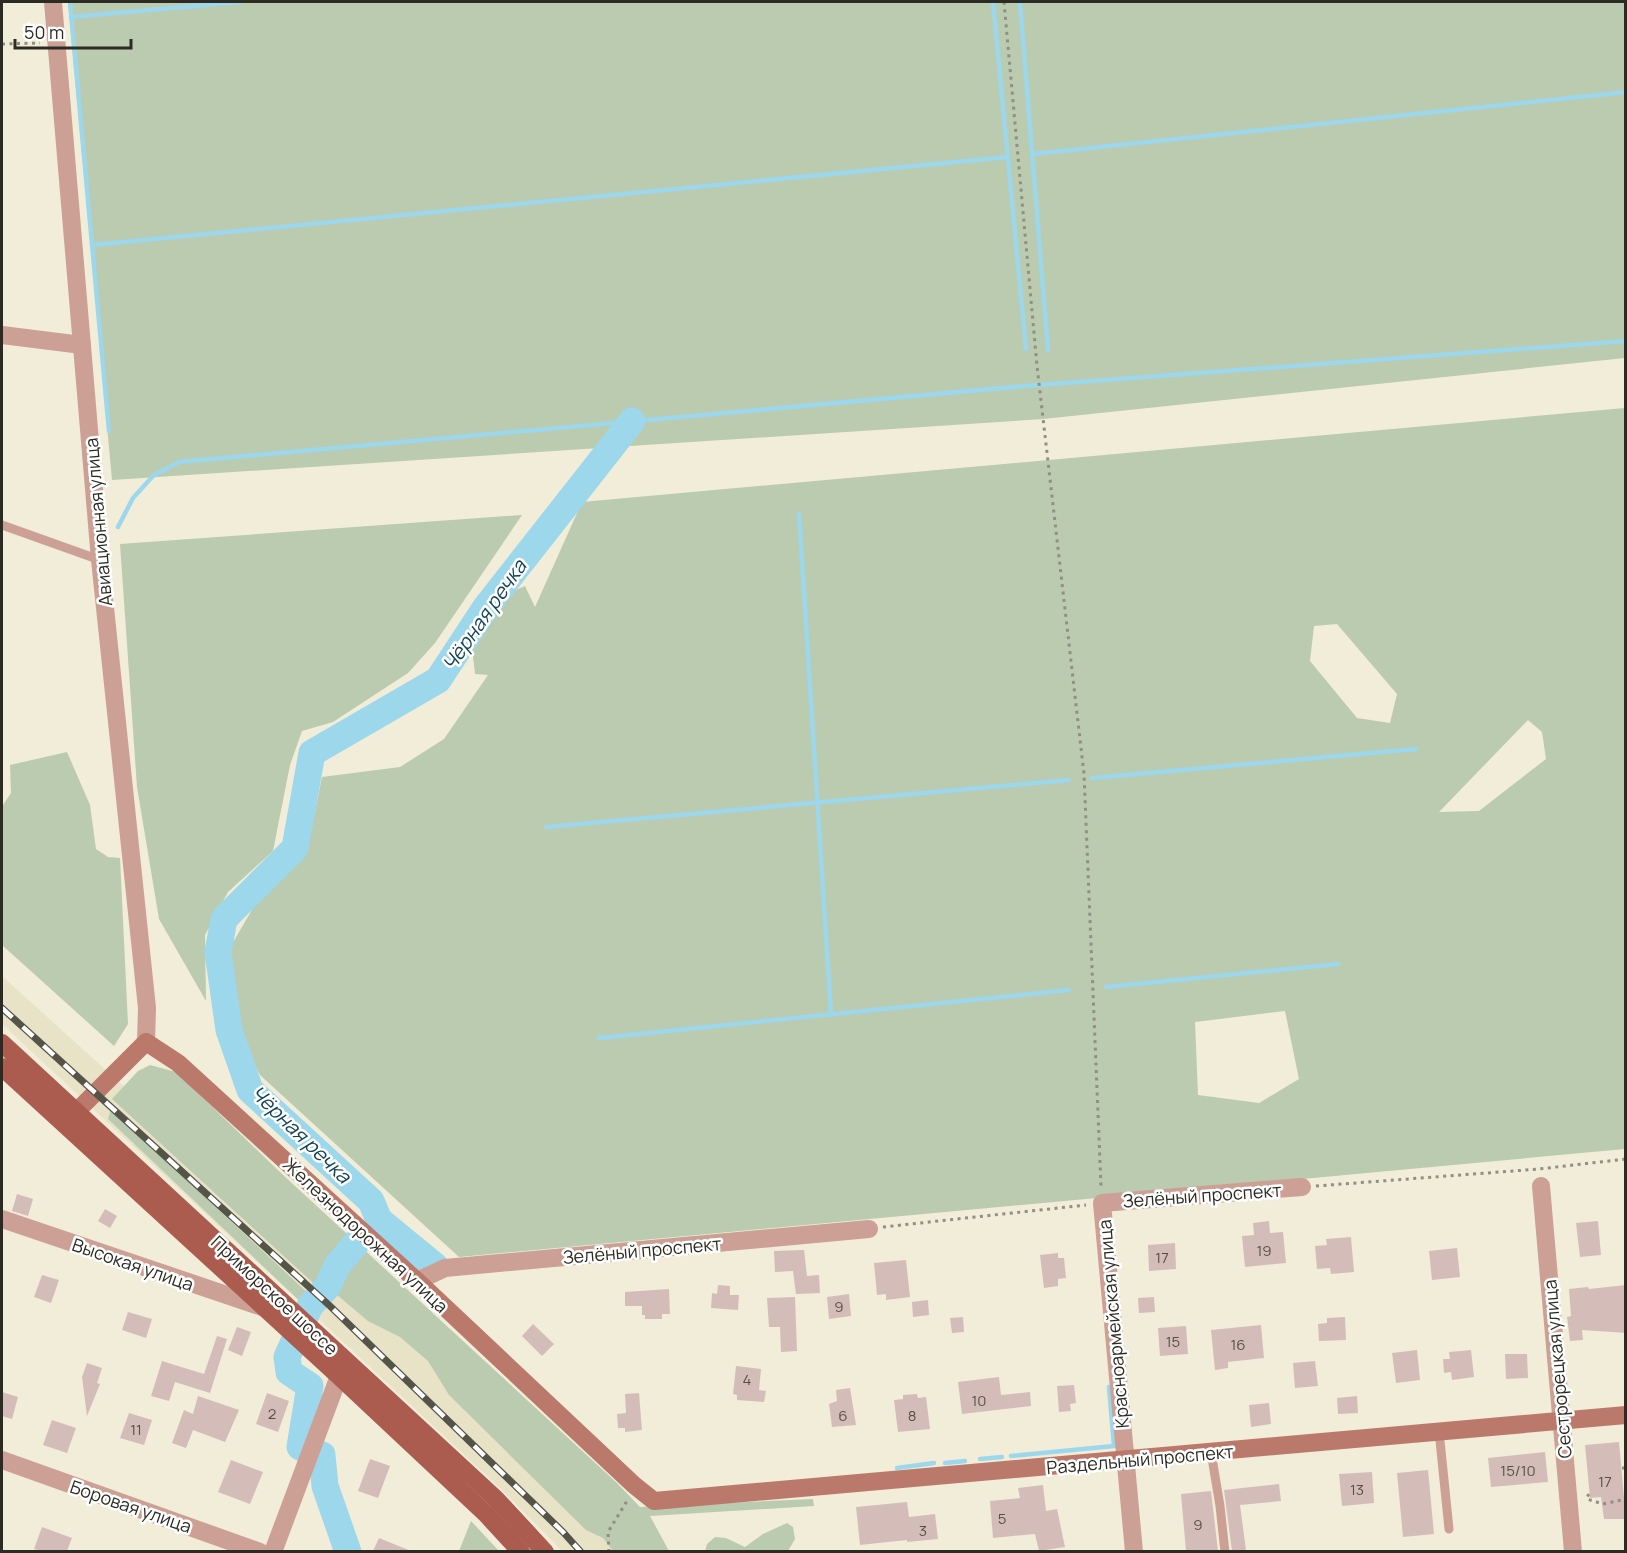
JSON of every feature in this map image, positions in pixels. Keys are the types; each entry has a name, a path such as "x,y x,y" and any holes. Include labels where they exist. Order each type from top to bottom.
{"main road":[{"name":"Приморское шоссе","path":"2,1043 77,1111 287,1318 496,1499 545,1551"},
{"name":"Приморское шоссе","path":"2,1067 265,1308 287,1318"},
{"name":"Приморское шоссе","path":"301,1331 339,1376 486,1514 521,1551"}],"street":[{"name":"Авиационная улица","path":"53,2 100,560 147,1008 146,1042"},
{"path":"2,335 82,345"},
{"path":"77,1111 146,1042"},
{"name":"Железнодорожная улица","path":"146,1042 178,1063 654,1501"},
{"name":"Сестрорецкая улица","path":"1540,1186 1573,1551"},
{"name":"Зелёный проспект","path":"1102,1203 1302,1188"},
{"name":"Красноармейская улица","path":"1102,1203 1134,1551"},
{"name":"Высокая улица","path":"2,1219 265,1308"},
{"name":"Зелёный проспект","path":"417,1281 445,1268 869,1229"},
{"path":"273,1551 339,1376"},
{"name":"Раздельный проспект","path":"654,1501 1626,1415"},
{"name":"Боровая улица","path":"2,1460 260,1551"}],"lane":[{"path":"2,525 100,560"},
{"path":"1439,1431 1449,1529"},
{"path":"1211,1452 1220,1506 1224,1551"}],"path":[{"path":"869,1229 1102,1203 1084,774 1037,366 1004,2"},
{"path":"2,44 56,43"},
{"path":"1302,1188 1539,1169 1626,1159"},
{"path":"1589,1494 1587,1499 1603,1504 1626,1499"},
{"path":"609,1551 608,1532 616,1517 623,1511"}],"shaded area":[{"path":"2,976 128,1090 144,1075 643,1551 562,1551 503,1491 2,1024"}],"green space":[{"path":"68,2 1625,2 1625,358 1043,419 112,480"},
{"path":"1625,408 1625,1149 459,1257 260,1075 236,1029 225,956 253,908 307,851 322,777 400,767 444,739 488,675 475,674 468,611 525,586 535,607 582,502","holes":["1337,624 1397,694 1390,723 1357,718 1310,661 1314,626","1528,720 1542,732 1546,759 1479,811 1439,812","1285,1011 1299,1079 1259,1103 1198,1095 1195,1022"]},
{"path":"522,515 435,643 408,673 333,722 302,731 290,765 273,851 228,892 205,935 206,1001 159,919 137,787 120,544"},
{"path":"67,752 90,805 96,849 108,857 120,858 128,1024 114,1046 2,945 2,804 11,793 10,765"},
{"path":"150,1065 176,1072 282,1174 617,1483 640,1507 813,1499 814,1506 650,1516 669,1551 613,1551 603,1538 586,1530 449,1395 428,1361 400,1337 368,1321 330,1289 336,1274 330,1261 329,1279 322,1291 112,1099 138,1071"},
{"path":"111,1109 314,1299 307,1308 108,1119"},
{"path":"471,1521 499,1551 459,1551"},
{"path":"787,1523 793,1527 795,1539 788,1551 705,1551 707,1544 715,1537 726,1538 745,1547 763,1534"}],"building":[{"path":"17,1194 33,1199 28,1216 12,1211"},
{"path":"105,1209 117,1216 110,1228 98,1221"},
{"path":"1269,1221 1270,1233 1283,1232 1286,1263 1245,1267 1242,1236 1254,1235 1253,1223"},
{"path":"1598,1221 1601,1255 1580,1257 1576,1223"},
{"path":"1351,1237 1354,1272 1331,1274 1330,1268 1317,1269 1315,1246 1327,1245 1326,1239"},
{"path":"1175,1243 1176,1269 1149,1271 1148,1245"},
{"path":"1457,1248 1460,1277 1432,1280 1429,1251"},
{"path":"804,1250 807,1276 819,1275 820,1293 796,1294 793,1271 775,1272 774,1251"},
{"path":"1058,1253 1058,1258 1064,1258 1066,1278 1058,1279 1058,1286 1044,1288 1040,1255"},
{"path":"906,1260 910,1297 886,1300 886,1294 877,1295 874,1263"},
{"path":"42,1275 59,1280 51,1303 34,1297"},
{"path":"718,1285 730,1286 730,1295 739,1295 738,1310 711,1308 712,1293 717,1294"},
{"path":"1626,1285 1626,1333 1582,1330 1583,1340 1570,1341 1567,1317 1571,1316 1569,1289"},
{"path":"669,1289 670,1314 662,1314 662,1319 645,1319 645,1315 642,1315 642,1306 625,1306 625,1292"},
{"path":"849,1294 851,1316 829,1319 827,1297"},
{"path":"795,1297 797,1351 781,1352 780,1327 769,1327 767,1298"},
{"path":"1154,1297 1155,1312 1139,1313 1138,1298"},
{"path":"928,1300 929,1315 913,1317 912,1302"},
{"path":"128,1312 152,1319 146,1338 122,1330"},
{"path":"963,1317 964,1332 952,1333 950,1318"},
{"path":"1345,1317 1346,1340 1319,1341 1318,1324 1327,1323 1327,1318"},
{"path":"533,1324 554,1344 542,1356 522,1336"},
{"path":"1261,1325 1264,1358 1228,1362 1228,1368 1215,1370 1211,1330"},
{"path":"1186,1326 1188,1354 1160,1356 1158,1328"},
{"path":"237,1327 251,1332 242,1356 228,1350"},
{"path":"217,1336 227,1339 210,1393 175,1382 169,1401 151,1396 162,1361 204,1374"},
{"path":"1417,1350 1420,1380 1396,1383 1392,1353"},
{"path":"1471,1350 1474,1377 1452,1380 1451,1372 1444,1373 1443,1359 1450,1359 1449,1352"},
{"path":"1505,1354 1527,1354 1528,1378 1506,1379"},
{"path":"1315,1361 1318,1386 1295,1388 1293,1363"},
{"path":"87,1363 102,1368 97,1383 100,1384 87,1416 82,1377"},
{"path":"736,1366 761,1369 759,1390 766,1391 764,1402 737,1400 737,1395 733,1394"},
{"path":"999,1377 1001,1395 1030,1392 1031,1406 962,1414 958,1382"},
{"path":"1074,1385 1076,1403 1070,1404 1071,1411 1059,1412 1057,1386"},
{"path":"850,1388 856,1425 832,1427 829,1404 837,1401 836,1390"},
{"path":"2,1392 18,1397 12,1419 2,1416"},
{"path":"267,1393 289,1401 278,1432 256,1424"},
{"path":"639,1393 642,1430 625,1432 625,1428 618,1428 617,1414 626,1413 625,1394"},
{"path":"917,1394 918,1398 926,1397 930,1429 898,1432 894,1400 903,1399 903,1395"},
{"path":"198,1396 239,1410 225,1442 193,1430 186,1448 172,1443 184,1410 193,1414"},
{"path":"1357,1396 1358,1413 1338,1414 1337,1398"},
{"path":"1269,1403 1271,1424 1251,1427 1249,1405"},
{"path":"129,1413 152,1420 144,1445 120,1438"},
{"path":"52,1420 76,1428 67,1453 43,1445"},
{"path":"1619,1442 1624,1519 1604,1519 1601,1497 1590,1498 1585,1445"},
{"path":"1545,1452 1548,1482 1491,1487 1488,1458"},
{"path":"370,1459 390,1466 378,1498 358,1491"},
{"path":"231,1460 263,1472 250,1504 218,1492"},
{"path":"1428,1470 1434,1534 1403,1537 1397,1473"},
{"path":"1372,1472 1374,1503 1342,1506 1339,1474"},
{"path":"1279,1484 1281,1501 1240,1505 1246,1550 1232,1551 1224,1490"},
{"path":"1043,1485 1046,1511 1057,1509 1065,1547 1039,1551 1035,1534 993,1538 990,1501 1020,1498 1018,1488"},
{"path":"1211,1491 1218,1551 1186,1551 1181,1494"},
{"path":"907,1502 909,1517 935,1514 938,1539 860,1545 856,1507"},
{"path":"42,1527 72,1538 67,1551 34,1549"},
{"path":"379,1538 411,1551 373,1551"}],"waterway":[{"path":"70,2 109,431"},
{"path":"71,17 240,2"},
{"path":"993,2 1026,349"},
{"path":"1020,2 1048,350"},
{"path":"1033,154 1626,92"},
{"path":"92,245 1008,157"},
{"path":"118,527 133,498 153,476 179,462 1025,386 1626,341"},
{"name":"Чёрная речка","path":"435,1266 379,1220 371,1201 250,1090 229,1030 218,952 224,919 295,848 312,753 438,680 486,607 632,421"},
{"path":"799,514 831,1014"},
{"path":"1092,778 1416,749"},
{"path":"546,827 1069,780"},
{"path":"1106,987 1338,964"},
{"path":"599,1038 1069,990"},
{"name":"Чёрная речка","path":"348,1552 325,1486 322,1455 300,1447 310,1386 289,1372 287,1357 310,1306 328,1286 337,1266 357,1242"},
{"path":"1011,1456 1114,1446 1109,1387"},
{"path":"980,1459 1002,1457"},
{"path":"945,1463 965,1461"},
{"path":"897,1468 934,1463"}],"railway":[{"path":"2,1008 330,1306 581,1552"}]}
